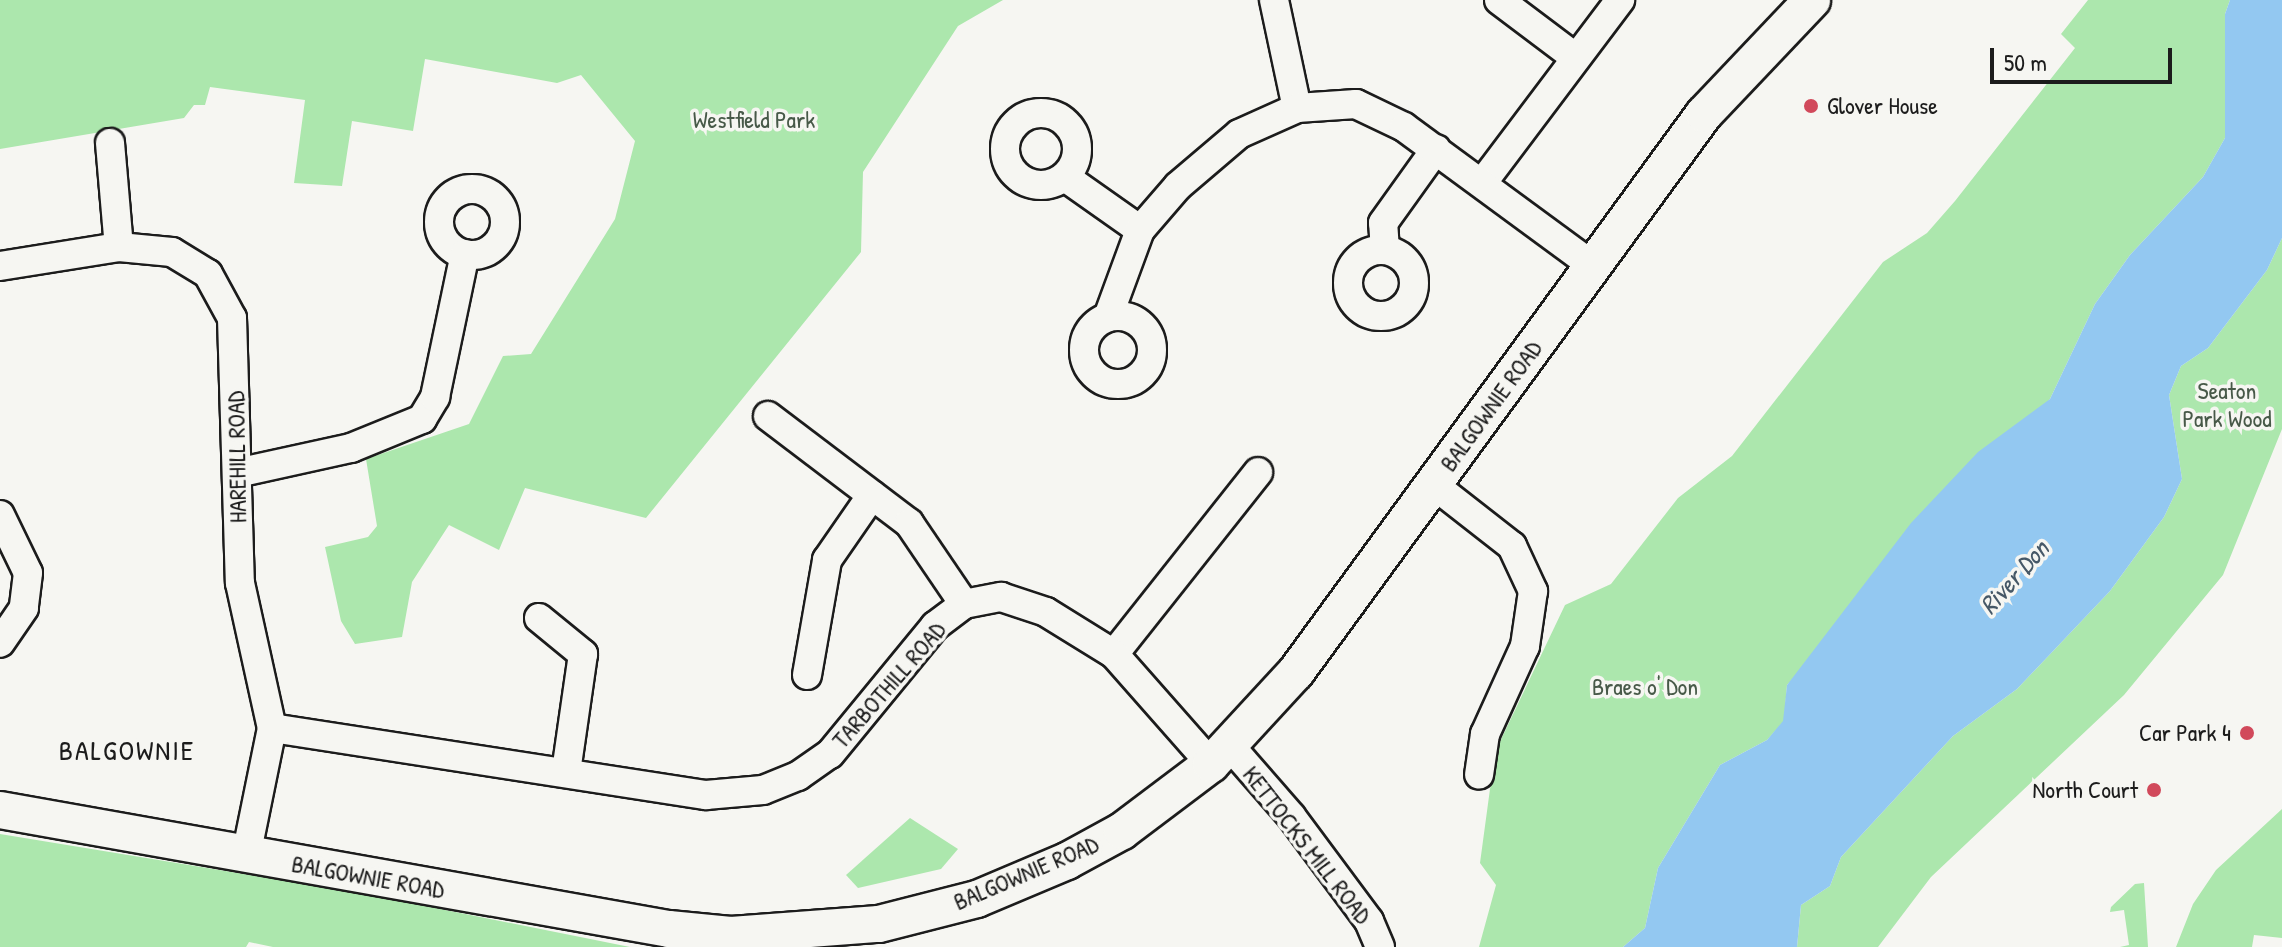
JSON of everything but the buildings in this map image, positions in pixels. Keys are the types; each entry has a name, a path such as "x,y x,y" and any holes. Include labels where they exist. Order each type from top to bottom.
{"street":[{"path":"1274,0 1297,108"},
{"path":"1499,0 1576,58"},
{"path":"1483,182 1620,0"},
{"name":"BALGOWNIE ROAD","path":"0,810 730,941 879,924 977,899 1122,831 1220,755 1296,672 1704,114 1812,0"},
{"path":"1108,317 1140,230 1178,186 1239,134 1297,108 1356,104 1436,149 1593,266"},
{"path":"110,143 119,247"},
{"path":"1385,250 1383,223 1436,149"},
{"path":"1065,177 1140,230"},
{"name":"HAREHILL ROAD","path":"0,266 119,247 172,252 208,274 232,318 240,583 272,728 246,856"},
{"path":"237,473 351,448 422,419 435,397 465,254"},
{"path":"768,416 909,523 964,604"},
{"path":"1114,654 1258,472"},
{"path":"1434,485 1512,546 1533,591 1525,646 1485,734 1479,775"},
{"path":"807,675 827,560 872,495"},
{"path":"0,515 28,573 24,608 0,643"},
{"name":"TARBOTHILL ROAD","path":"272,728 706,795 763,790 798,776 830,754 935,626 964,604 1001,597 1046,612 1114,654 1220,755"},
{"path":"539,618 583,654 566,772"},
{"name":"KETTOCKS MILL ROAD","path":"1220,755 1291,816 1369,921 1380,947"}],"green space":[{"name":"Westfield Park","path":"0,0 1003,0 958,26 863,172 861,252 646,518 525,488 499,550 449,525 412,582 402,637 355,644 341,621 325,547 368,537 377,526 366,459 469,424 503,356 531,354 615,219 635,141 581,75 557,83 425,59 413,131 352,121 342,186 294,183 305,100 210,87 205,105 194,105 184,118 0,149"},
{"name":"Braes o' Don","path":"2088,0 2230,0 2225,14 2225,138 2203,177 2130,255 2095,304 2050,399 1787,685 1784,721 1767,740 1720,765 1658,868 1645,928 1623,947 1479,947 1496,885 1480,863 1495,752 1565,605 1611,584 1678,498 1732,456 1883,262 1927,233 1955,201 2075,48 2061,34"},
{"name":"Seaton Park Wood","path":"2282,238 2282,429 2223,575 2124,695 1931,877 1878,947 1797,947 1801,905 1830,886 1841,857 1953,736 2017,689 2110,591 2164,517 2182,479 2169,395 2181,366 2208,348 2267,270"},
{"path":"2282,809 2282,938 2254,935 2252,947 2176,947 2193,904 2216,870"},
{"path":"910,818 958,849 941,869 858,888 846,875"},
{"path":"0,834 366,894 630,947 273,947 249,942 246,947 0,947"},
{"path":"2144,883 2148,947 2120,947 2129,945 2124,910 2110,912 2111,907 2135,884"}],"water":[{"name":"River Don","path":"2230,0 2282,0 2282,238 2267,270 2208,348 2181,366 2169,395 2182,479 2164,517 2110,591 2017,689 1953,736 1841,857 1830,886 1801,905 1797,947 1623,947 1645,928 1658,868 1720,765 1767,740 1783,721 1787,685 1911,523 1978,452 2050,399 2095,304 2130,255 2203,177 2225,138 2225,14"}],"place":[{"name":"Glover House","path":"1811,106"},
{"name":"Car Park 4","path":"2247,733"},
{"name":"North Court","path":"2154,790"}],"district":[{"name":"BALGOWNIE","path":"127,750"}]}
